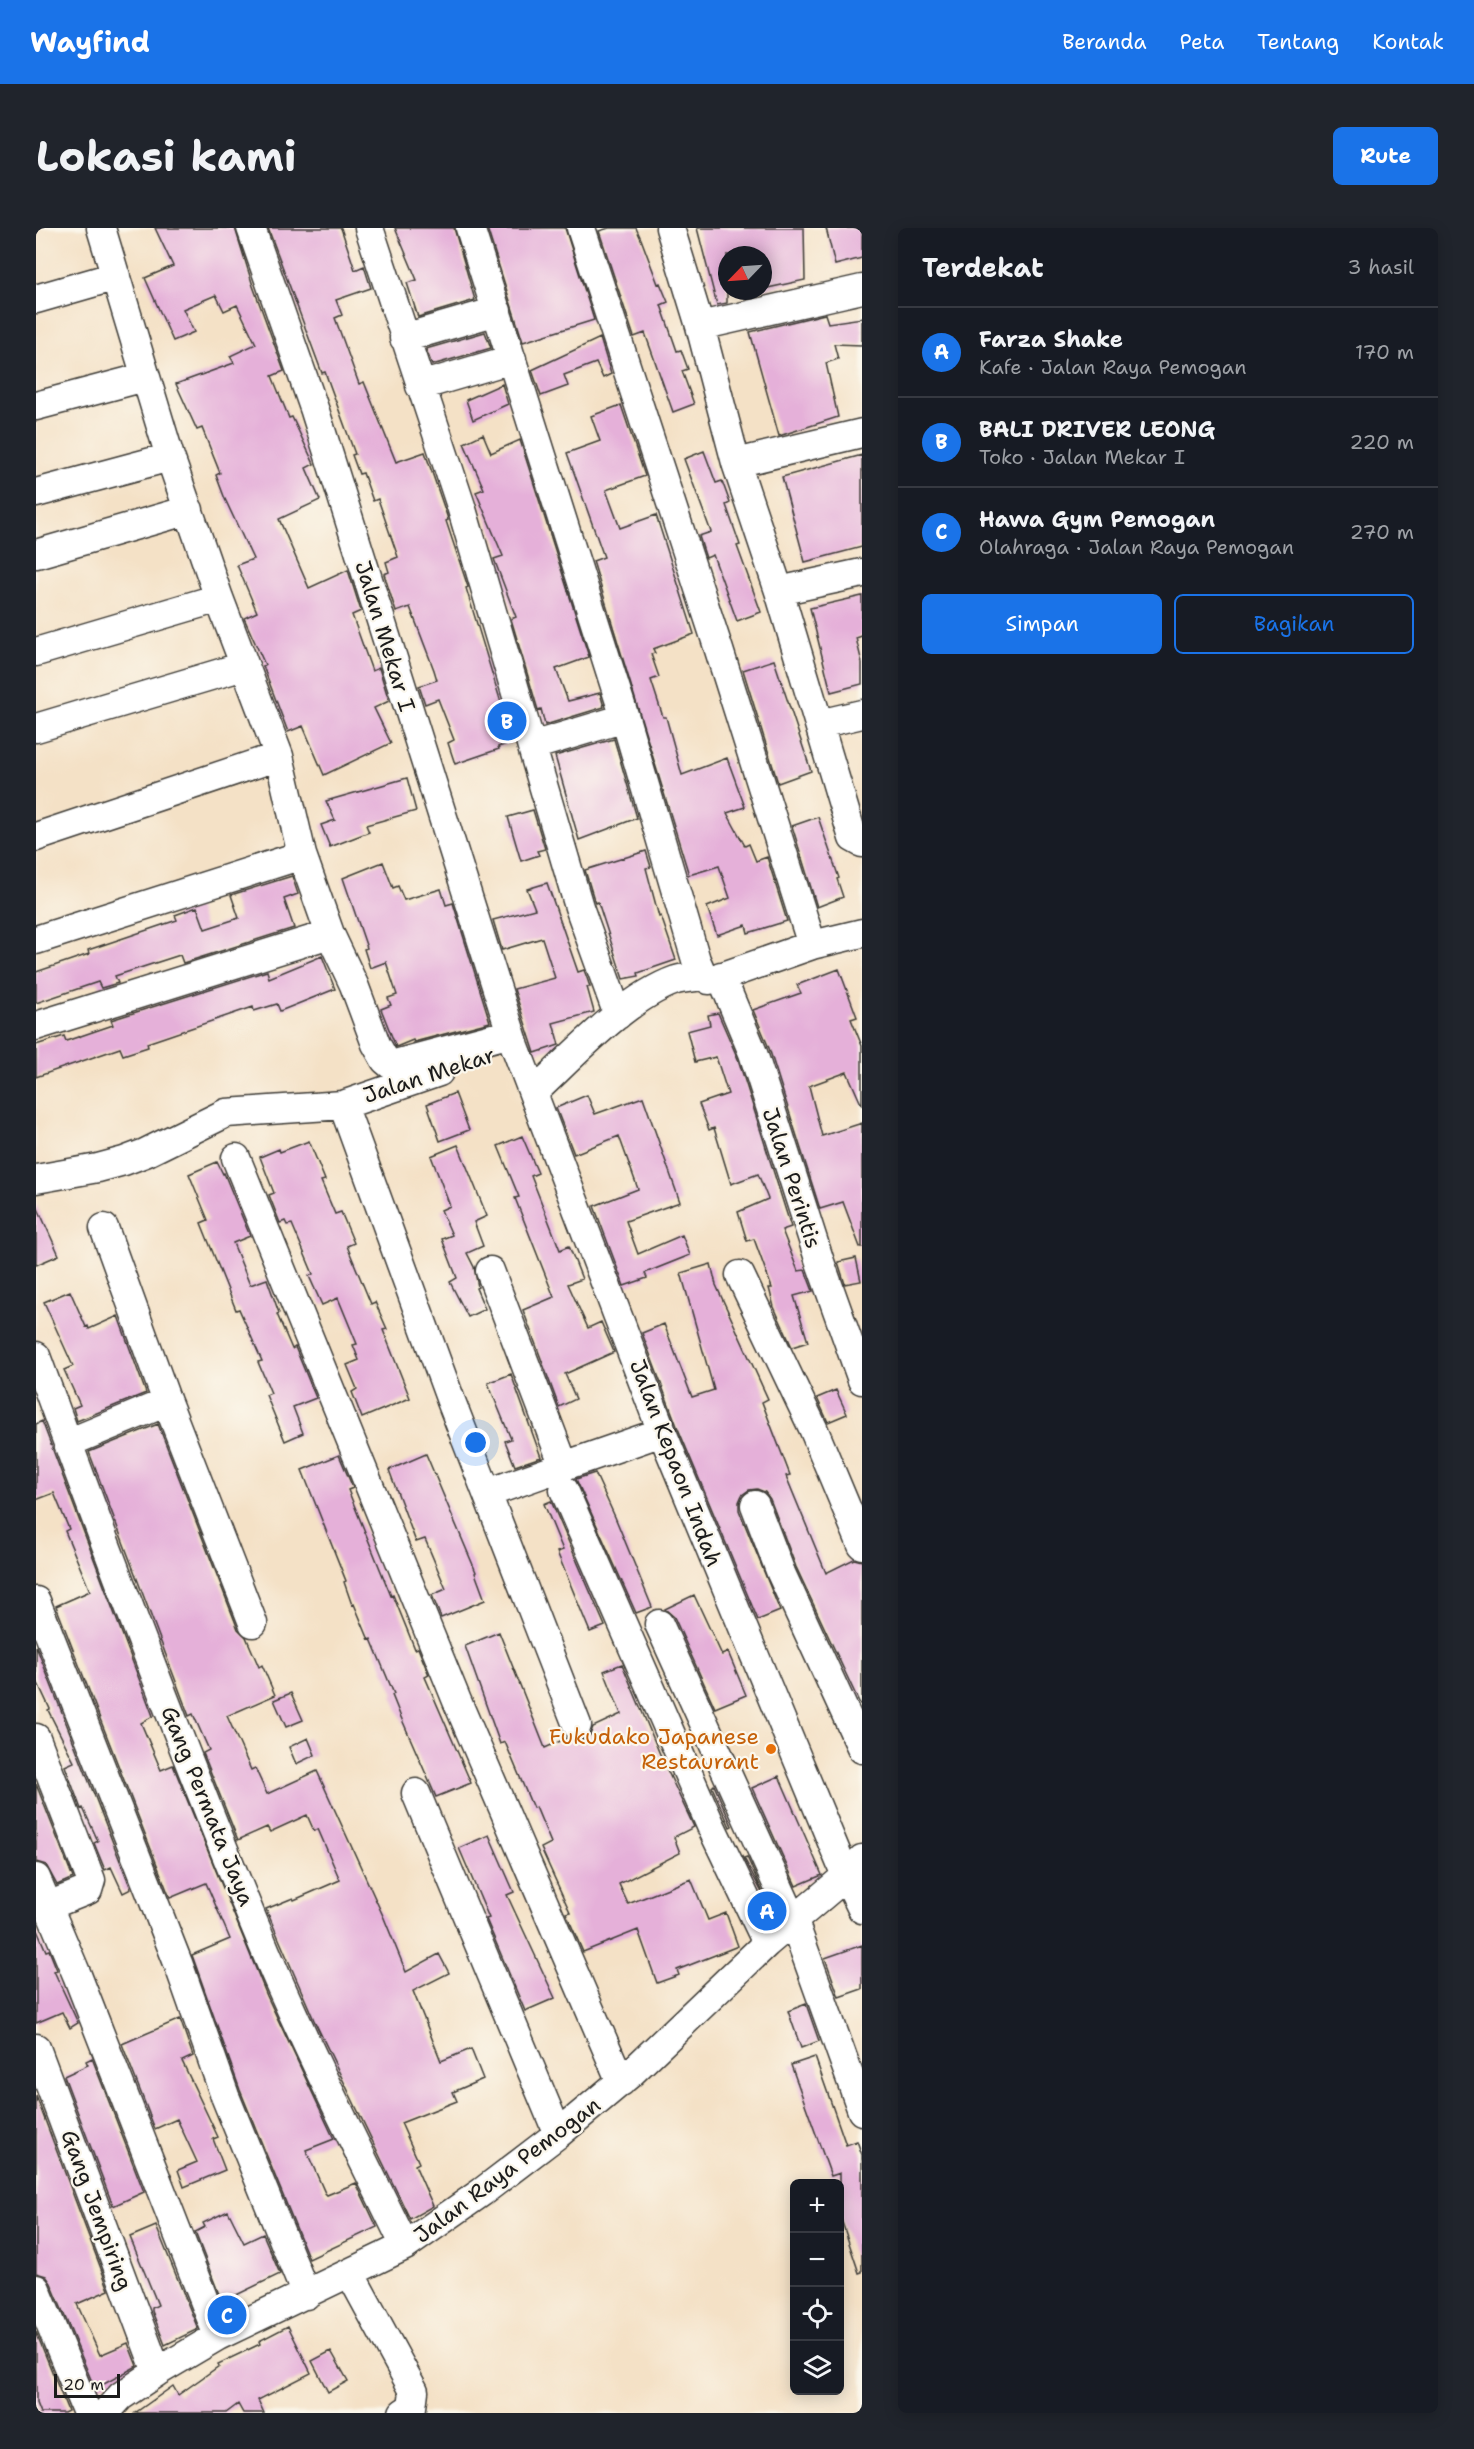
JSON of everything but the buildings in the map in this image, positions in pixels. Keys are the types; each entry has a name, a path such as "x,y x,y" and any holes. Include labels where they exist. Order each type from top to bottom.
{"street":[{"path":"101,228 170,456 219,598 279,756 302,855 330,934 354,985 376,1044 391,1065 513,1040"},
{"name":"Jalan Mekar I","path":"250,228 315,411 513,1040"},
{"path":"369,228 461,506 579,907 618,1015"},
{"name":"Jalan Perintis","path":"470,228 624,718 696,960 712,976 753,1053 820,1262 862,1380"},
{"path":"581,228 719,650 812,945"},
{"path":"670,228 700,326 736,463 779,591 819,724 859,840"},
{"path":"36,299 116,276"},
{"path":"700,326 862,288"},
{"path":"404,338 497,311"},
{"path":"420,386 512,358"},
{"path":"36,406 145,377"},
{"path":"736,463 862,433"},
{"path":"36,493 170,456"},
{"path":"36,554 189,510"},
{"path":"779,591 862,573"},
{"path":"36,652 219,598"},
{"path":"36,728 244,666"},
{"path":"819,724 862,714"},
{"path":"532,746 624,718"},
{"path":"36,837 279,756"},
{"path":"36,940 302,855"},
{"path":"36,1026 330,934"},
{"path":"534,1092 618,1015 661,986 678,979 712,976 812,945 861,936"},
{"name":"Jalan Kepaon Indah","path":"513,1040 662,1432 722,1582 859,1865 862,1909"},
{"name":"Jalan Mekar","path":"36,1179 124,1161 226,1113 343,1105 513,1040"},
{"path":"343,1105 451,1401 577,1725"},
{"path":"237,1158 457,1701 621,2082"},
{"path":"104,1228 167,1402 253,1623"},
{"path":"490,1271 564,1478 711,1826 767,1942"},
{"path":"740,1275 813,1428 862,1545"},
{"name":"Gang Permata Jaya","path":"36,1356 95,1520 267,1955 405,2246"},
{"path":"68,1443 167,1402"},
{"path":"488,1493 564,1478 662,1432"},
{"path":"755,1505 781,1573 862,1749"},
{"path":"36,1601 178,1963 225,2096 306,2295"},
{"path":"659,1624 793,1919 862,2111"},
{"path":"36,1738 91,1880 88,1890 48,1906"},
{"path":"416,1793 558,2134"},
{"name":"Jalan Raya Pemogan","path":"105,2413 121,2396 218,2336 405,2246 558,2134 621,2082 767,1942 859,1865"},
{"path":"36,1878 156,2175 218,2336"},
{"name":"Gang Jempiring","path":"36,2048 157,2372"},
{"path":"350,2273 414,2391 412,2407 403,2413"},
{"path":"36,2289 87,2413"}],"place":[{"name":"BALI DRIVER LEONG","path":"507,721"},
{"name":"Fukudako Japanese Restaurant","path":"771,1749"},
{"name":"Farza Shake","path":"767,1911"},
{"name":"Hawa Gym Pemogan","path":"227,2315"}]}
